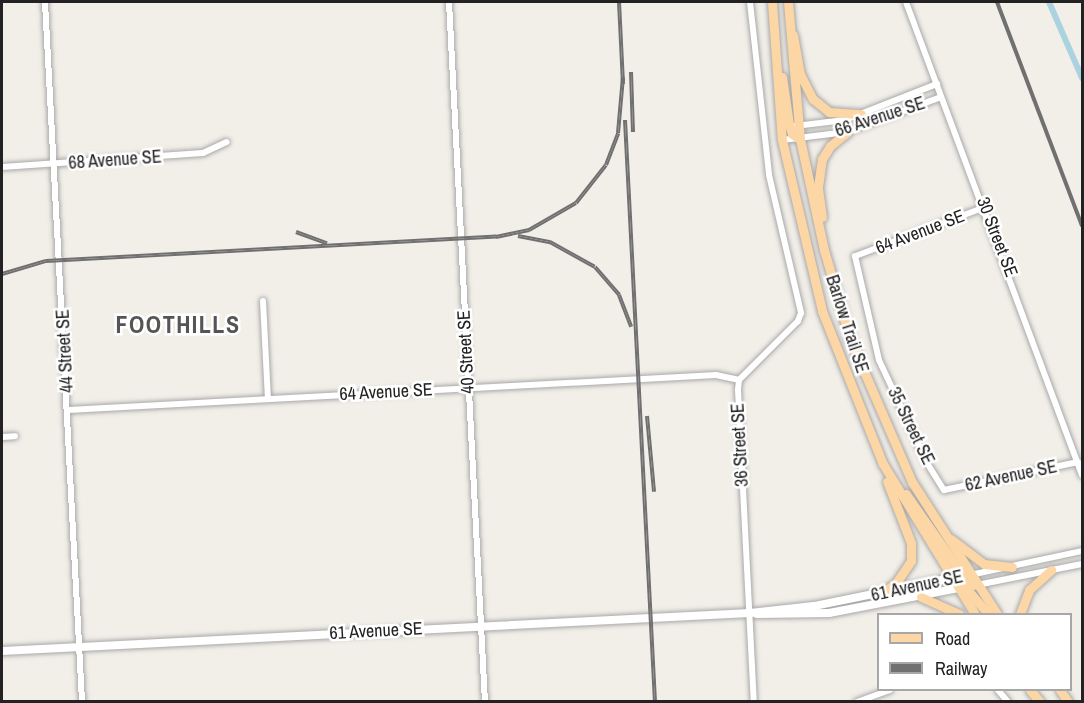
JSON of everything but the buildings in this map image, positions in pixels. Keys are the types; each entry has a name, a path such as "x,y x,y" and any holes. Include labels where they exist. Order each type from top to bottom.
{"main road":[{"name":"Barlow Trail SE","path":"772,2 775,45 789,127 800,139 824,250 865,379 907,472 937,526 967,575 996,613"},
{"name":"Barlow Trail SE","path":"788,2 789,127 782,140 822,311 883,464 950,578 961,588 974,613"},
{"path":"789,18 801,74 813,99 829,112 861,114"},
{"path":"824,250 819,170 830,146 847,132"},
{"path":"879,595 896,583 911,561 911,543 883,464"},
{"path":"896,486 908,495 967,575"},
{"path":"937,526 984,564 1011,567"},
{"path":"1021,613 1029,590 1051,570"},
{"path":"961,588 986,613"},
{"path":"921,597 949,607 956,613"}],"street":[{"name":"44 Street SE","path":"45,2 82,702"},
{"name":"40 Street SE","path":"449,2 467,388 485,702"},
{"name":"36 Street SE","path":"750,2 769,175 801,313 798,321 739,380 754,702"},
{"name":"30 Street SE","path":"906,2 941,97 986,207 1083,474"},
{"name":"66 Avenue SE","path":"789,127 861,114 936,84"},
{"name":"66 Avenue SE","path":"782,140 847,132 941,97"},
{"name":"68 Avenue SE","path":"2,167 202,153 226,142"},
{"name":"64 Avenue SE","path":"855,256 986,207"},
{"name":"35 Street SE","path":"855,256 879,360 927,463 944,490"},
{"path":"262,301 268,399"},
{"name":"64 Avenue SE","path":"68,410 716,375 739,380"},
{"path":"2,437 15,436"},
{"name":"62 Avenue SE","path":"944,490 1078,462"},
{"name":"61 Avenue SE","path":"750,613 879,595 1083,551"},
{"name":"61 Avenue SE","path":"2,651 750,613 830,613 1083,564"},
{"path":"857,702 887,691"}],"waterway":[{"path":"1049,2 1082,78"}],"railway":[{"path":"619,2 623,84"},
{"path":"997,2 1082,226"},
{"path":"631,72 633,132"},
{"path":"2,274 46,261 496,237 529,230 576,203 606,165 618,133 623,77"},
{"path":"625,120 655,702"},
{"path":"296,232 327,243"},
{"path":"518,236 550,242 595,267 619,295 631,327"},
{"path":"647,416 654,492"}],"district":[{"name":"FOOTHILLS","path":"178,325"}]}
